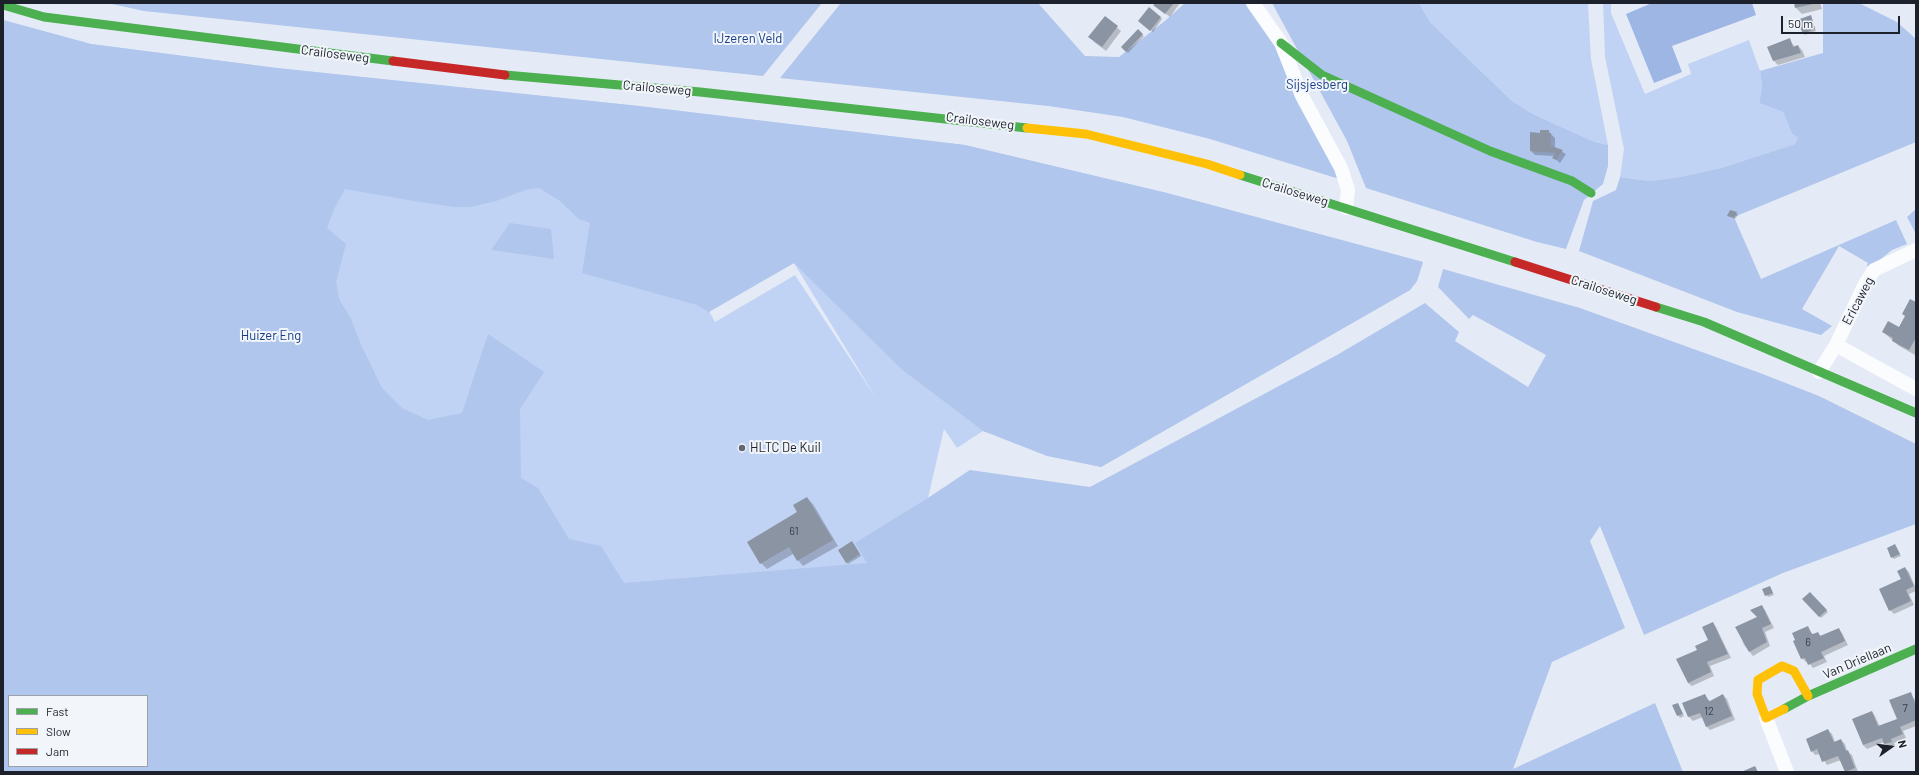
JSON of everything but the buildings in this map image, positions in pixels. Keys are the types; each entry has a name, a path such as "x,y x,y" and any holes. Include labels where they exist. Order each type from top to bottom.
{"main road":[{"name":"Crailoseweg","path":"3,5 44,17 476,72 700,92 1086,134 1207,164 1704,322 1916,413"},
{"path":"1281,43 1322,75 1490,151 1572,181 1591,193"},
{"name":"Van Driellaan","path":"1766,718 1808,696 1916,650"},
{"path":"1766,718 1757,694 1758,680 1782,666 1794,671 1808,696"}],"street":[{"path":"1253,3 1281,43 1302,96 1341,168 1348,190 1346,208"},
{"name":"Ericaweg","path":"1818,372 1836,345 1874,270 1916,250"},
{"path":"1836,345 1916,389"},
{"path":"1766,718 1787,772"}],"green space":[{"name":"IJzeren Veld","path":"107,3 822,3 763,76 144,11"},
{"name":"Sijsjesberg","path":"841,3 1038,3 1085,56 1119,57 1185,3 1255,3 1349,182 1210,139 1123,117 1048,106 780,78"},
{"path":"1272,3 1419,3 1430,22 1511,100 1531,113 1559,126 1595,142 1608,145 1608,166 1603,184 1584,200 1566,249 1537,242 1366,188 1347,141"},
{"path":"1419,3 1588,3 1591,59 1608,145 1595,142 1559,126 1531,113 1511,100 1430,22"},
{"path":"1603,3 1611,3 1611,13 1645,94 1691,74 1688,64 1749,40 1760,71 1762,86 1759,103 1783,112 1792,134 1798,138 1795,144 1721,168 1680,177 1650,181 1620,177 1624,149 1605,57"},
{"path":"1823,3 1859,3 1897,22 1916,39 1916,142 1734,217 1761,279 1896,220 1907,244 1892,250 1870,268 1867,266 1868,263 1839,246 1802,309 1832,326 1821,335 1737,312 1579,251 1593,201 1616,190 1620,177 1650,181 1680,177 1721,168 1795,144 1798,138 1792,134 1783,112 1759,103 1762,86 1760,71 1823,53"},
{"name":"Huizer Eng","path":"3,20 91,44 277,68 639,106 965,145 1167,193 1423,262 1417,281 1410,290 1101,467 1079,458 983,431 957,448 944,429 928,498 970,470 908,772 3,772","holes":["794,263 876,398 795,275 715,322 709,311","802,270 978,427 902,370"]},
{"name":"Huizer Eng","path":"3,20 91,44 277,68 639,106 965,145 1167,193 1423,262 1417,281 1410,290 1101,467 1047,456 983,431 902,370 794,263 709,312 697,305 582,273 590,223 579,219 560,201 539,188 528,189 496,201 470,207 454,207 345,189 335,207 327,228 346,244 336,282 339,299 350,317 362,347 382,388 402,408 428,420 462,413 488,334 544,372 520,409 521,478 538,488 569,539 601,546 624,583 867,563 855,543 970,470 1090,487 1337,355 1425,303 1459,332 1455,341 1528,387 1546,355 1473,315 1469,319 1438,287 1443,269 1580,308 1760,373 1819,396 1916,444 1916,524 1783,573 1644,635 1600,526 1590,541 1625,628 1552,662 1513,769 1655,703 1683,772 3,772"},
{"path":"1916,209 1916,234 1907,217"},
{"path":"510,223 551,229 554,259 491,250"}],"shaded area":[{"path":"1652,3 1752,3 1756,15 1672,46 1682,72 1654,83 1626,14"}],"traffic: fast":[{"path":"3,5 44,17 393,61"},
{"path":"1281,43 1322,75 1490,151 1572,181 1591,193"},
{"path":"505,75 700,92 1027,128"},
{"path":"1240,175 1515,262"},
{"path":"1656,307 1704,322 1916,413"},
{"path":"1784,709 1808,696 1916,649"}],"traffic: slow":[{"path":"1027,128 1086,134 1207,164 1240,175"},
{"path":"1784,709 1766,718 1757,694 1758,680 1782,666 1794,671 1808,696"}],"traffic: jam":[{"path":"393,61 505,75"},
{"path":"1515,262 1656,307"}],"place":[{"name":"HLTC De Kuil","path":"742,448"}]}
